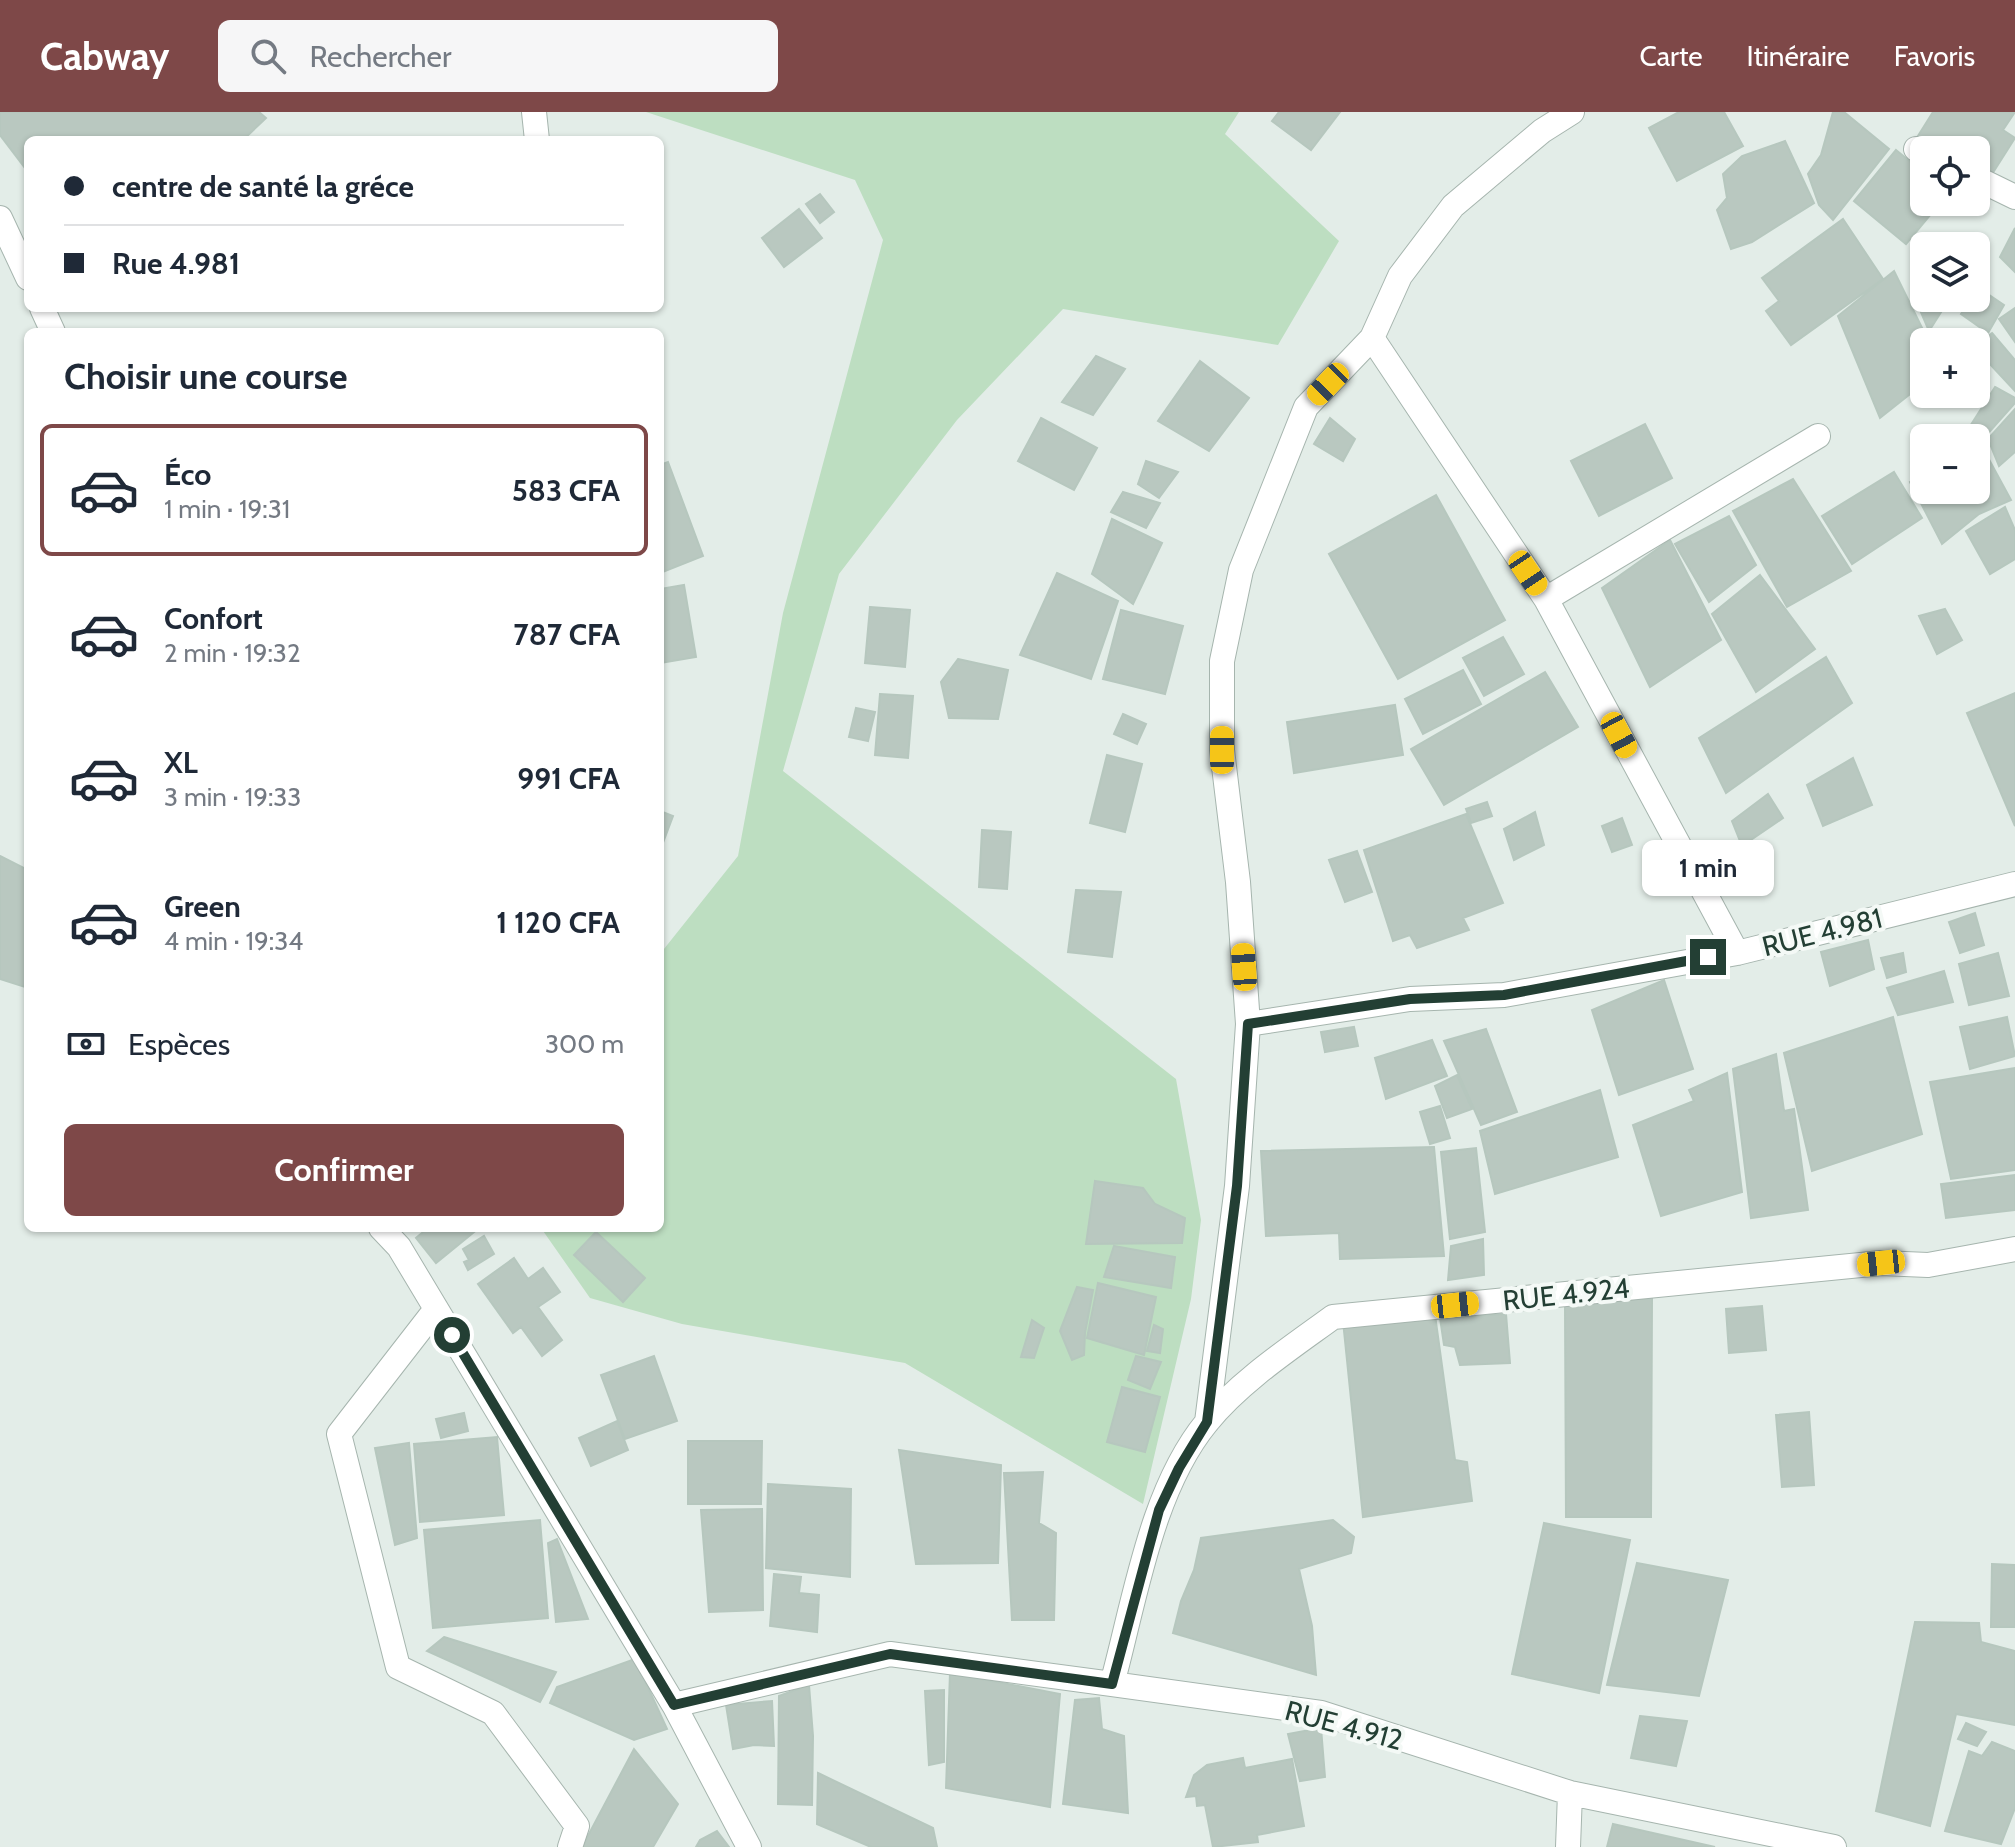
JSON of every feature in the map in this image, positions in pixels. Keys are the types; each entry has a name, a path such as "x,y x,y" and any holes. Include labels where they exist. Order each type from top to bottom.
{"street":[{"path":"534,112 537,136"},
{"path":"1207,1422 1237,1186 1248,1024 1238,882 1222,750 1222,661 1241,570 1306,407 1372,338 1400,276 1453,206 1542,131 1572,112"},
{"path":"1990,185 2015,197"},
{"path":"0,218 24,269"},
{"path":"1372,338 1546,599 1737,953"},
{"path":"1546,599 1818,436"},
{"name":"RUE 4.981","path":"1248,1024 1410,999 1504,995 1737,953 2015,884"},
{"path":"385,1232 399,1247 674,1705 749,1847"},
{"name":"RUE 4.924","path":"1112,1684 1159,1510 1179,1468 1207,1422 1271,1362 1333,1317 1881,1263 1928,1265 2015,1249"},
{"path":"436,1309 339,1434 398,1667 493,1713 577,1826 570,1847"},
{"path":"674,1705 890,1654 1112,1684"},
{"name":"RUE 4.912","path":"1112,1684 1321,1713 1570,1793 1834,1847"},
{"path":"1568,1847 1570,1793"}],"green space":[{"path":"646,112 1239,112 1225,134 1339,241 1278,345 1063,309 957,420 839,574 783,771 1176,1079 1201,1220 1191,1299 1143,1504 905,1363 682,1324 590,1298 544,1232 664,1232 664,949 738,856 783,613 883,240 855,180"}],"building":[{"path":"0,112 259,112 266,118 247,136 24,136 24,167 0,135"},
{"path":"1279,112 1340,112 1311,150 1272,121"},
{"path":"1679,112 1724,112 1743,146 1677,181 1649,128"},
{"path":"1833,112 1844,112 1889,149 1833,220 1819,205 1808,174 1821,155"},
{"path":"1933,112 2015,112 2003,130 2015,138 1990,177 1990,136 1918,136"},
{"path":"1785,141 1814,203 1752,242 1731,249 1717,210 1727,198 1723,174 1742,156"},
{"path":"1896,150 1910,162 1910,216 1929,216 1916,232 1910,232 1906,244 1854,201"},
{"path":"820,194 834,212 820,223 806,204"},
{"path":"799,209 822,238 784,267 762,238"},
{"path":"1843,219 1883,279 1791,345 1766,311 1779,301 1762,278"},
{"path":"2015,228 2015,272 2000,257"},
{"path":"1894,271 1910,303 1910,312 1914,312 1922,328 1910,328 1910,394 1880,418 1838,316"},
{"path":"1990,295 2004,305 1990,330 1981,328 1961,314 1990,312"},
{"path":"2015,308 2015,342 1999,319"},
{"path":"1921,312 1941,312 1931,328 1928,328"},
{"path":"1992,333 2015,360 2015,391 1990,364"},
{"path":"1096,356 1125,369 1093,415 1062,402"},
{"path":"1200,361 1249,398 1209,451 1158,421"},
{"path":"1995,387 2015,398 2015,403 1990,431 1990,424 1971,424 1982,408 1990,408 1990,395"},
{"path":"2015,409 2015,452 1999,466 1990,437"},
{"path":"1041,418 1097,448 1074,490 1018,461"},
{"path":"1330,418 1355,439 1343,461 1314,444"},
{"path":"1645,424 1672,478 1599,516 1571,461"},
{"path":"1146,461 1178,472 1159,498 1138,484"},
{"path":"1990,461 2011,500 1979,514 1942,544 1921,504 1990,504"},
{"path":"668,462 703,556 664,571 664,464"},
{"path":"1894,472 1910,498 1910,504 1913,504 1922,518 1852,564 1822,516"},
{"path":"1793,479 1851,571 1787,607 1733,511"},
{"path":"1123,492 1160,503 1146,528 1111,512"},
{"path":"1436,495 1505,620 1398,679 1329,554"},
{"path":"2005,507 2015,530 2015,559 1990,574 1966,531"},
{"path":"1729,516 1756,565 1709,602 1675,544"},
{"path":"1112,519 1162,543 1133,604 1092,574"},
{"path":"1670,540 1721,640 1650,687 1602,588"},
{"path":"1057,573 1118,601 1091,679 1020,655"},
{"path":"1760,575 1815,649 1756,692 1712,614"},
{"path":"684,585 696,657 664,662 664,588"},
{"path":"870,607 910,610 905,667 865,663"},
{"path":"1945,609 1962,640 1937,654 1919,616"},
{"path":"1121,610 1183,626 1165,694 1103,679"},
{"path":"1503,637 1524,674 1484,696 1463,658"},
{"path":"1826,657 1852,703 1726,793 1699,738"},
{"path":"958,659 1008,670 998,719 949,718 941,682"},
{"path":"1463,670 1481,704 1423,734 1405,699"},
{"path":"1545,672 1578,727 1444,805 1411,749"},
{"path":"2015,693 2015,826 1967,713"},
{"path":"880,694 913,696 908,758 875,755"},
{"path":"1395,705 1403,755 1294,773 1287,722"},
{"path":"856,708 875,712 868,741 849,737"},
{"path":"1123,714 1146,724 1137,744 1114,734"},
{"path":"1107,755 1142,764 1125,832 1090,823"},
{"path":"1853,758 1872,805 1823,826 1807,785"},
{"path":"1768,794 1783,818 1742,846 1732,821"},
{"path":"1487,802 1492,816 1471,823 1466,809"},
{"path":"1535,812 1544,845 1514,860 1504,829"},
{"path":"664,813 673,816 664,840"},
{"path":"1466,814 1503,903 1463,918 1469,930 1417,948 1410,935 1393,941 1364,850"},
{"path":"1622,818 1632,845 1612,852 1602,826"},
{"path":"982,830 1011,832 1007,889 979,887"},
{"path":"1357,851 1372,892 1345,902 1329,860"},
{"path":"0,856 24,868 24,987 0,979"},
{"path":"1076,890 1121,892 1112,957 1068,952"},
{"path":"1975,913 1984,945 1960,953 1949,922"},
{"path":"1868,940 1874,969 1830,986 1821,952"},
{"path":"1903,953 1906,972 1887,978 1881,958"},
{"path":"1998,953 2009,996 1969,1005 1959,964"},
{"path":"1944,971 1953,1002 1898,1015 1887,988"},
{"path":"1664,980 1693,1069 1619,1095 1592,1010"},
{"path":"1893,1017 1922,1134 1812,1171 1784,1053"},
{"path":"2007,1017 2015,1056 1970,1069 1960,1027"},
{"path":"1354,1027 1358,1046 1325,1052 1321,1032"},
{"path":"1486,1029 1517,1112 1481,1125 1444,1041"},
{"path":"1432,1040 1447,1076 1386,1099 1375,1058"},
{"path":"1776,1054 1784,1111 1794,1109 1808,1210 1751,1218 1733,1069"},
{"path":"2015,1068 2015,1170 1951,1179 1930,1082"},
{"path":"1727,1073 1742,1192 1661,1216 1633,1125 1694,1101 1689,1090"},
{"path":"1457,1075 1472,1109 1447,1118 1435,1086"},
{"path":"1600,1090 1618,1157 1495,1194 1480,1131"},
{"path":"1440,1106 1450,1138 1430,1144 1420,1112"},
{"path":"1434,1147 1444,1256 1340,1259 1339,1233 1266,1236 1261,1151"},
{"path":"1476,1148 1485,1232 1450,1239 1441,1152"},
{"path":"2015,1175 2015,1210 1946,1218 1941,1184"},
{"path":"1095,1181 1143,1188 1155,1204 1185,1218 1182,1243 1086,1244"},
{"path":"423,1232 474,1232 436,1263 416,1238"},
{"path":"596,1232 645,1278 623,1302 574,1255"},
{"path":"484,1236 494,1254 468,1270 464,1262 469,1260 463,1249"},
{"path":"1483,1239 1484,1275 1448,1280 1451,1246"},
{"path":"1114,1246 1175,1257 1171,1288 1104,1277"},
{"path":"514,1258 528,1279 543,1268 560,1292 538,1307 562,1340 542,1356 521,1327 513,1333 478,1284"},
{"path":"1098,1283 1156,1297 1144,1355 1087,1338"},
{"path":"1077,1287 1093,1290 1084,1355 1072,1360 1060,1331"},
{"path":"1652,1298 1651,1517 1566,1517 1565,1303"},
{"path":"1762,1306 1766,1350 1729,1353 1726,1309"},
{"path":"1506,1314 1510,1363 1460,1365 1455,1347 1444,1345 1440,1318"},
{"path":"1435,1315 1455,1460 1467,1462 1472,1501 1363,1517 1343,1321"},
{"path":"1032,1320 1044,1328 1034,1358 1021,1357"},
{"path":"1154,1325 1163,1329 1160,1353 1147,1351"},
{"path":"654,1356 677,1421 625,1439 601,1375"},
{"path":"1136,1356 1161,1362 1150,1389 1128,1380"},
{"path":"1122,1387 1160,1397 1145,1452 1107,1442"},
{"path":"1809,1412 1814,1485 1782,1487 1776,1415"},
{"path":"464,1413 468,1431 441,1438 436,1419"},
{"path":"617,1421 628,1450 591,1466 579,1438"},
{"path":"497,1437 504,1515 420,1522 414,1444"},
{"path":"688,1441 762,1441 761,1504 688,1504"},
{"path":"409,1443 417,1538 395,1545 375,1448"},
{"path":"899,1450 1001,1465 998,1563 916,1564"},
{"path":"1043,1472 1039,1523 1056,1533 1054,1620 1012,1620 1004,1473"},
{"path":"768,1484 851,1489 850,1577 766,1568"},
{"path":"762,1509 763,1610 709,1612 701,1510"},
{"path":"540,1520 548,1618 433,1628 424,1530"},
{"path":"1333,1520 1354,1537 1351,1553 1299,1569 1312,1626 1316,1675 1173,1633 1201,1538"},
{"path":"1544,1523 1630,1540 1599,1693 1512,1674"},
{"path":"557,1539 588,1619 556,1622 548,1543"},
{"path":"1637,1563 1728,1580 1699,1696 1607,1685"},
{"path":"1992,1564 2015,1565 2015,1627 1991,1627"},
{"path":"774,1574 801,1577 799,1593 819,1595 817,1632 770,1626"},
{"path":"1915,1622 1979,1623 1981,1642 2015,1651 2015,1725 1956,1714 1930,1826 1876,1811"},
{"path":"444,1637 556,1672 540,1702 427,1651"},
{"path":"635,1659 667,1729 634,1740 550,1703 557,1687"},
{"path":"950,1673 1060,1694 1050,1807 946,1788"},
{"path":"809,1685 813,1736 812,1805 778,1804 779,1696"},
{"path":"944,1690 944,1762 929,1765 925,1691"},
{"path":"1099,1698 1102,1729 1124,1736 1128,1813 1063,1804 1075,1700"},
{"path":"772,1701 774,1746 754,1745 733,1749 726,1705"},
{"path":"1640,1716 1687,1721 1676,1766 1631,1758"},
{"path":"1966,1723 1986,1732 1977,1746 1958,1739"},
{"path":"1321,1728 1325,1777 1300,1781 1288,1734"},
{"path":"1992,1742 2015,1751 2015,1808 2001,1844 1945,1831 1969,1751 1982,1756"},
{"path":"634,1749 678,1804 653,1847 582,1847"},
{"path":"1243,1758 1245,1768 1292,1759 1304,1826 1257,1835 1258,1842 1213,1847 1205,1805 1197,1806 1196,1796 1186,1797 1194,1775 1207,1765"},
{"path":"818,1773 933,1828 937,1847 871,1847 817,1824"},
{"path":"1613,1824 1715,1847 1607,1847"},
{"path":"717,1831 729,1847 696,1847 700,1840"}],"route":[{"path":"452,1335 674,1705 890,1654 1112,1684 1159,1510 1179,1468 1207,1422 1237,1186 1248,1024 1410,999 1504,995 1708,957"}]}
